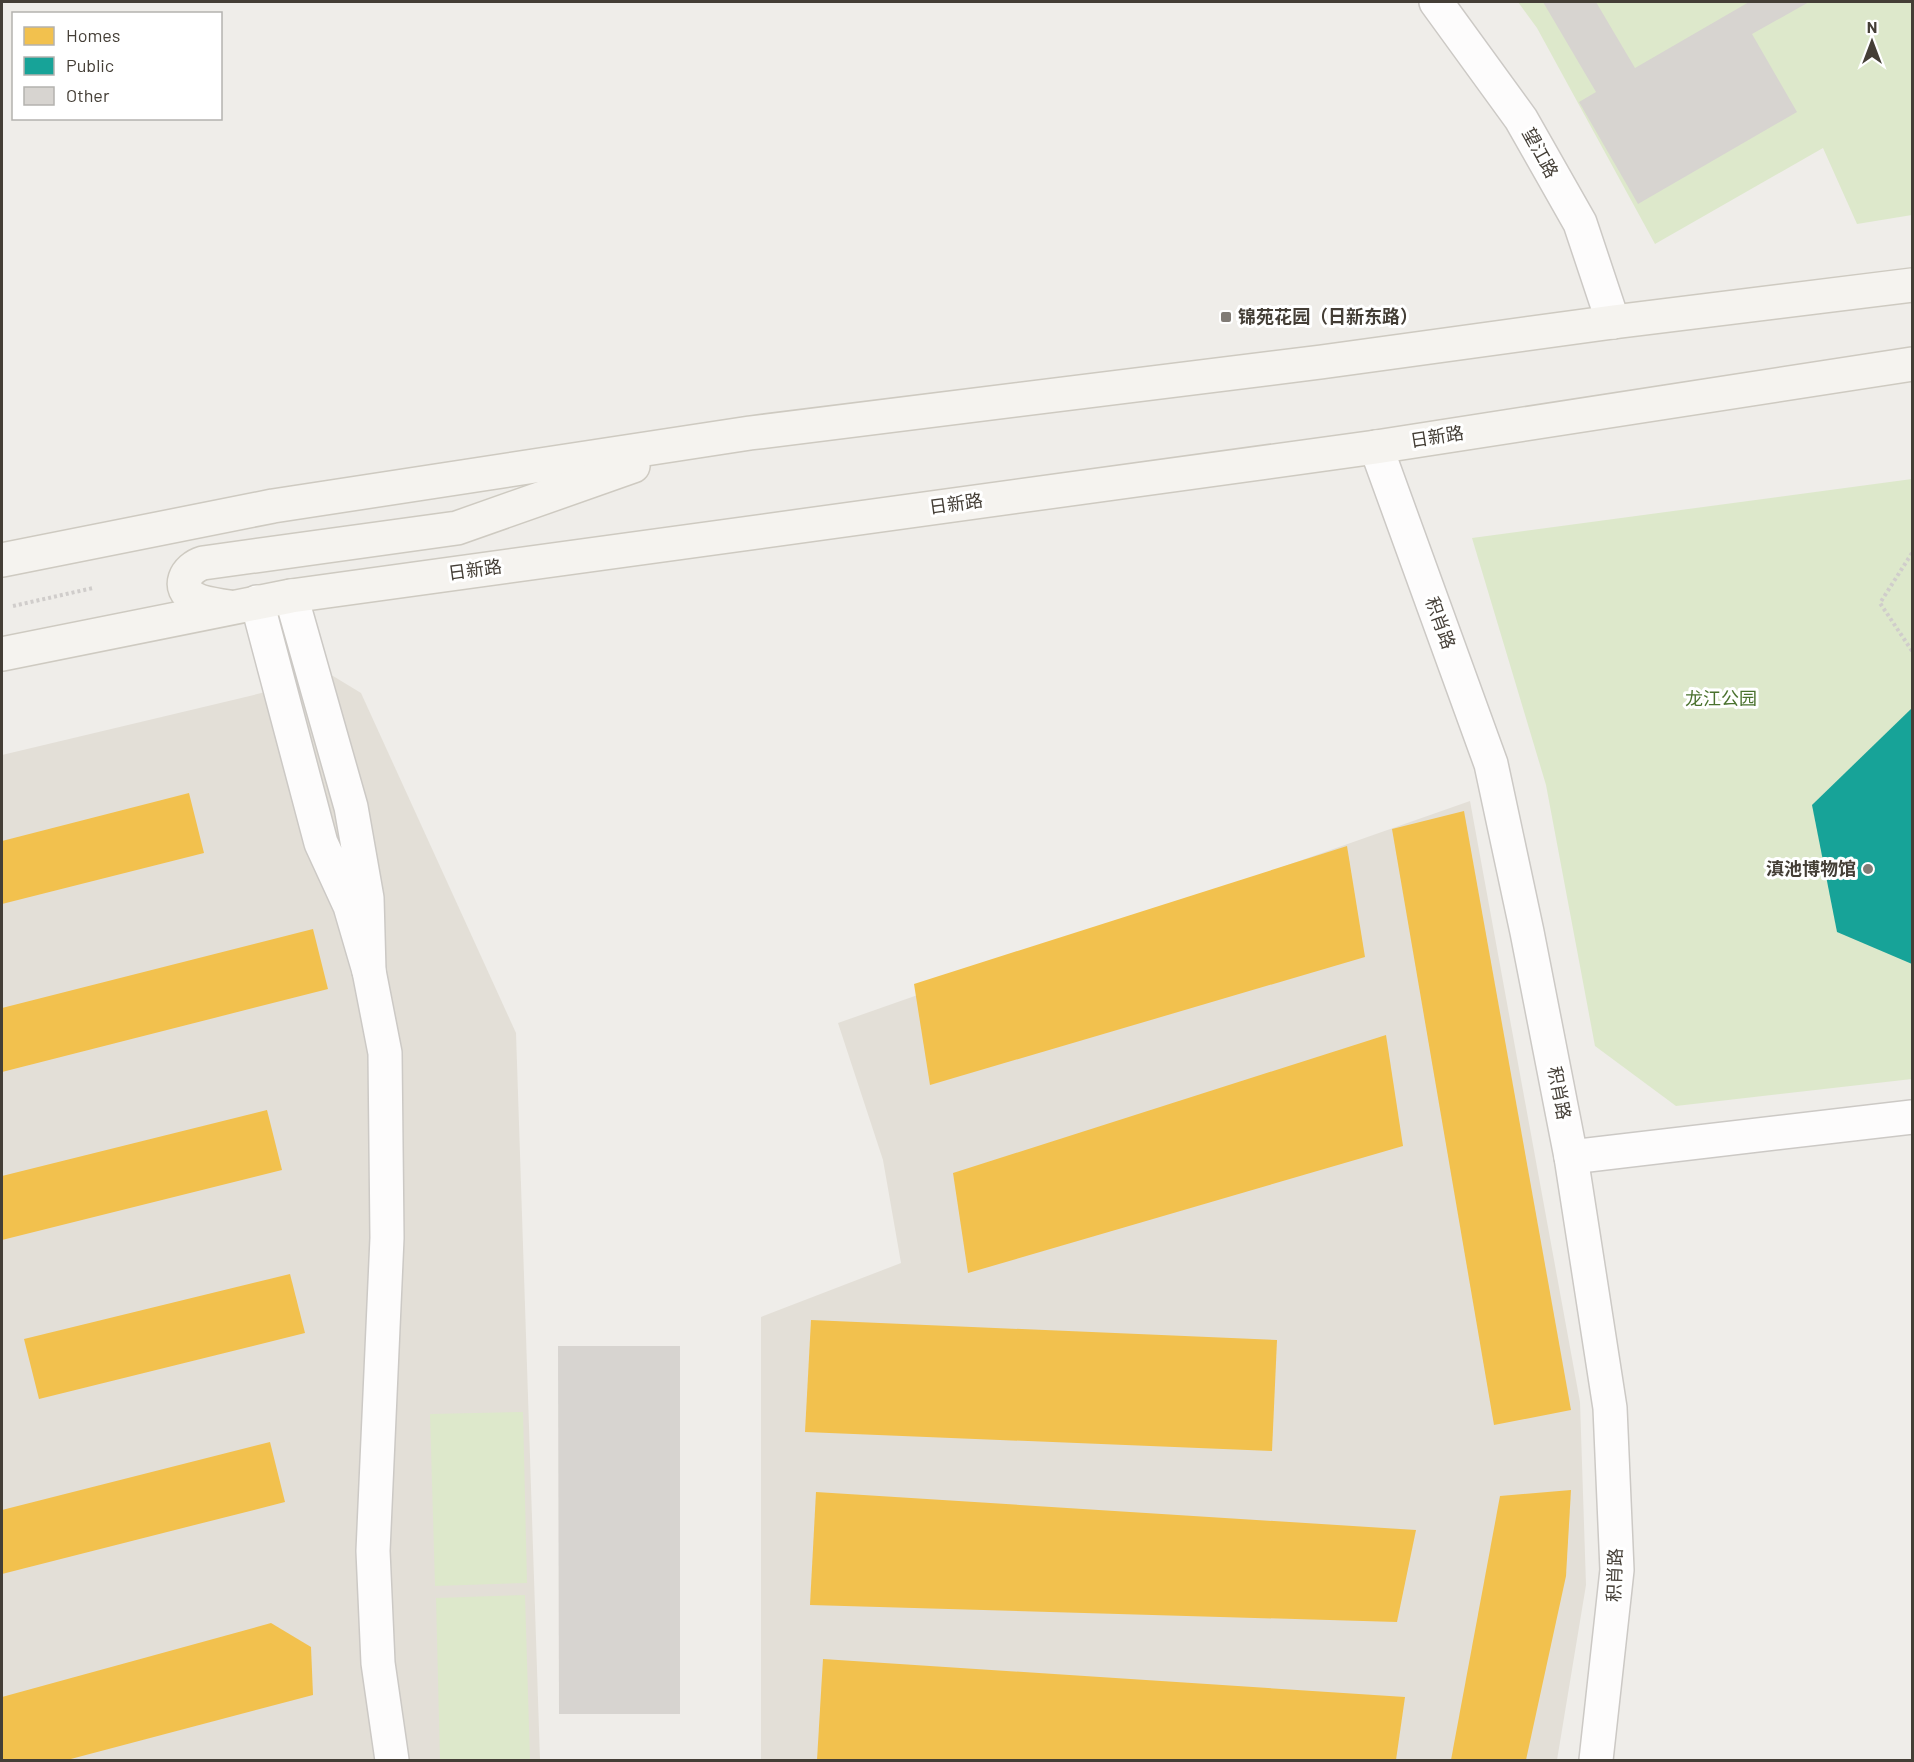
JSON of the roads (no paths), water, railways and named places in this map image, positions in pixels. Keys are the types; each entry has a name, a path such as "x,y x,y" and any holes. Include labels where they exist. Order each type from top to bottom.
{"main road":[{"path":"2,560 273,506 708,440 1912,285"},
{"name":"日新路","path":"2,654 291,596 1376,447 1912,364"},
{"path":"244,605 202,602 189,594 186,588 185,579 188,571 195,565 203,563 457,528 708,440"}],"street":[{"name":"望江路","path":"1436,2 1521,119 1580,223 1613,322"},
{"name":"积肖路","path":"1376,447 1491,764 1571,1157 1610,1408 1617,1558 1596,1761"},
{"path":"291,596 351,807 367,898 369,971"},
{"path":"244,605 321,843 350,906 369,971 385,1053 387,1238 373,1551 378,1663 392,1761"},
{"path":"1571,1157 1912,1117"}],"place":[{"name":"锦苑花园（日新东路）","path":"1226,317"},
{"name":"滇池博物馆","path":"1868,869"}],"park label":[{"name":"龙江公园","path":"1721,699"}]}
